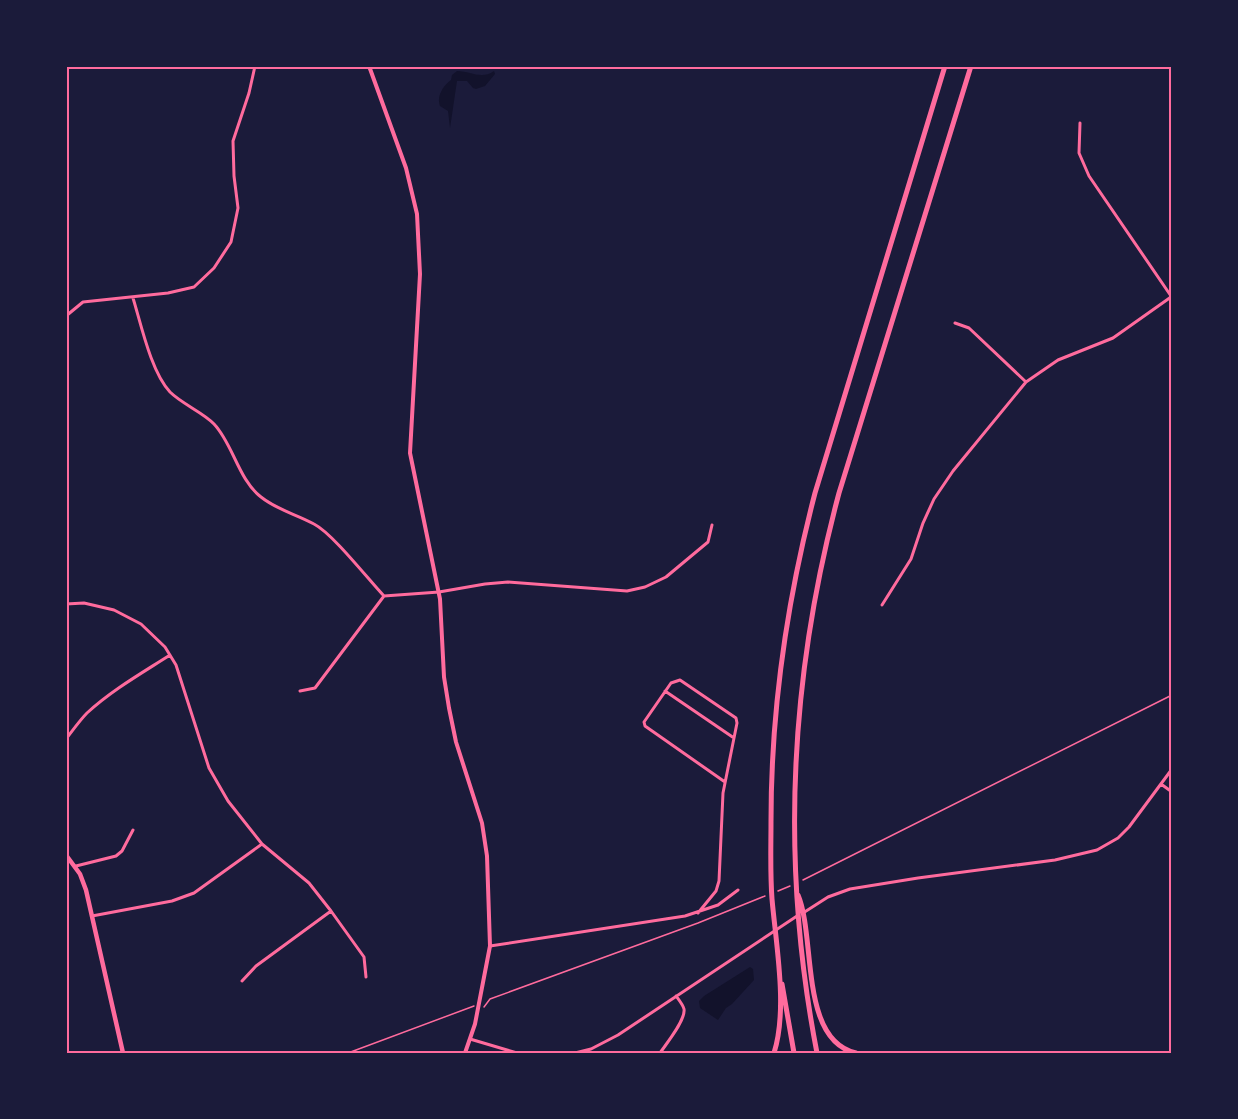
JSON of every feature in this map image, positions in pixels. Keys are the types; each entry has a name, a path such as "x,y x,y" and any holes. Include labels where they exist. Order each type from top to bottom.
{"highway":[{"path":"774,1053 780,1019 772,892 772,764 781,662 796,571 818,483 945,66"},
{"path":"817,1053 796,911 794,787 796,739 806,643 821,563 852,449 971,66"},
{"path":"797,893 802,907 822,1024 837,1045 856,1053"},
{"path":"778,962 794,1053"}],"main road":[{"path":"66,855 76,866 83,880 123,1053"}],"street":[{"path":"66,316 82,302 133,298 194,287 214,268 231,242 238,208 233,141 249,93 255,66"},
{"path":"369,66 406,168 417,214 420,274 411,453 439,592 444,677 449,708 456,742 476,800 489,870 490,946 486,978 465,1053"},
{"path":"882,604 911,559 934,499 953,471 1026,382 1058,360 1113,338 1172,297 1089,176 1079,153 1080,123"},
{"path":"133,298 152,362 168,390 214,424 251,488 261,498 279,509 315,524 384,596"},
{"path":"955,323 969,328 1026,382"},
{"path":"300,691 315,688 384,596 439,592 508,582 627,591 645,587 666,577 708,542 712,525"},
{"path":"66,604 84,603 114,610 141,624 165,647 176,665 209,768 228,801 262,844 309,883 331,911 364,957 366,977"},
{"path":"66,739 86,714 119,687 170,655"},
{"path":"698,913 716,891 719,881 725,782 737,723 736,718 684,681 673,681 644,724 725,782"},
{"path":"665,691 734,738"},
{"path":"575,1053 610,1040 814,906 838,893 864,886 1055,860 1087,853 1107,845 1125,831 1172,769"},
{"path":"1161,784 1172,792"},
{"path":"76,866 116,856 122,851 133,830"},
{"path":"92,916 172,901 194,892 262,844"},
{"path":"490,946 698,913 718,905 738,890"},
{"path":"242,981 256,966 331,911"},
{"path":"660,1053 684,1014 684,1008 676,996"},
{"path":"470,1039 517,1053"}],"path":[{"path":"802,881 1172,695"},
{"path":"483,1007 490,999 698,923 791,885"},
{"path":"348,1053 477,1006"}],"shaded area":[{"path":"457,71 485,75 494,71 495,74 485,86 476,89 467,81 457,81 450,128 448,111 440,106 439,98 443,88"},
{"path":"750,967 753,969 754,980 726,1008 718,1020 700,1008 699,1001 704,996"}]}
